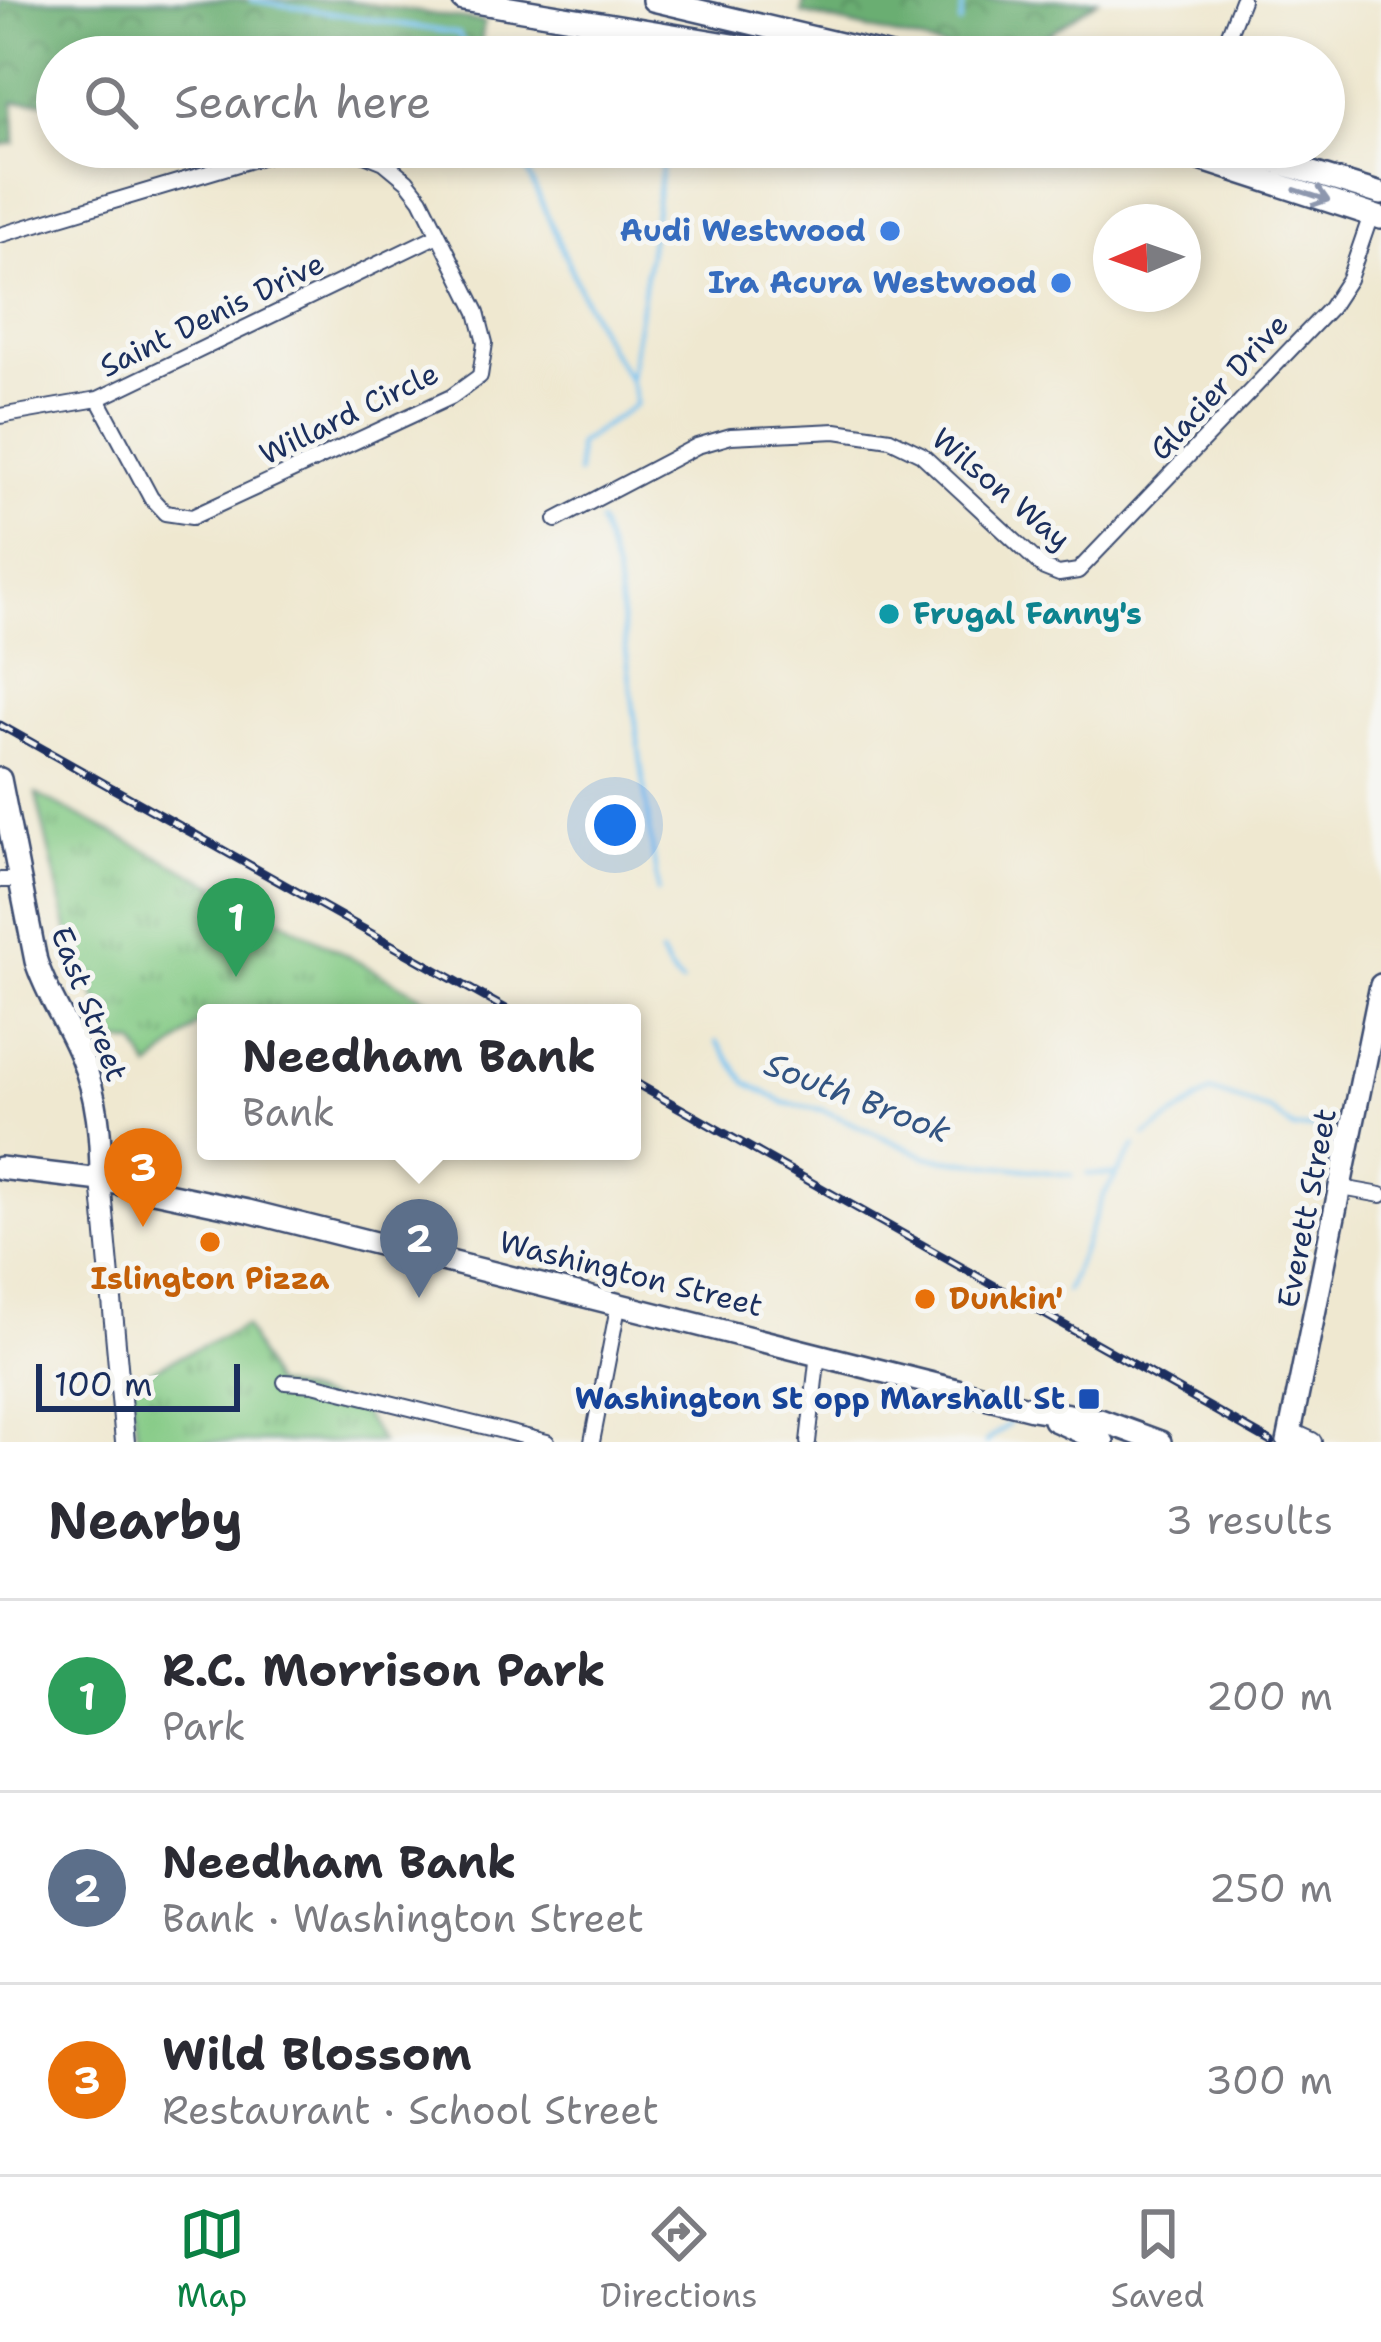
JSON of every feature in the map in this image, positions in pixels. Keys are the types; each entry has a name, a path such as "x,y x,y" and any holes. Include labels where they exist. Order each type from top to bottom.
{"main road":[{"path":"463,0 679,36"},
{"path":"653,0 806,36"},
{"path":"1235,168 1378,209"},
{"path":"1279,168 1378,209"},
{"name":"East Street","path":"0,779 9,880 45,989 80,1053 94,1097 101,1180"},
{"name":"Everett Street","path":"1288,1439 1381,985"},
{"name":"Washington Street","path":"0,1168 101,1180 269,1216 1032,1409 1070,1414 1160,1442"},
{"name":"Washington Street","path":"1032,1409 1103,1442"},
{"path":"1130,1436 1178,1442"}],"street":[{"path":"1228,36 1242,0"},
{"path":"0,235 225,168"},
{"name":"Willard Circle","path":"98,399 151,498 165,513 178,518 192,517 451,397 479,376 485,344 477,312 421,199 392,168"},
{"name":"Glacier Drive","path":"1072,573 1086,566 1330,308 1349,279 1378,209"},
{"name":"Saint Denis Drive","path":"0,416 98,399 438,236"},
{"name":"Wilson Way","path":"556,520 722,437 849,431 890,439 921,454 1045,568 1072,573"},
{"path":"101,1180 125,1442"},
{"path":"1342,1188 1381,1195"},
{"path":"592,1442 619,1302"},
{"path":"808,1442 818,1353"},
{"path":"285,1382 313,1384 547,1442"},
{"path":"1288,1439 1312,1442"}],"green space":[{"path":"0,0 342,0 484,22 482,36 36,36 36,101 14,102 15,143 0,145"},
{"path":"804,0 1098,0 1046,36 896,36 802,13"},
{"path":"36,794 436,1004 197,1004 197,1025 150,1069 136,1044 117,1041 72,949"},
{"path":"245,1326 272,1384 359,1407 381,1442 138,1442 130,1380"}],"waterway":[{"name":"South Brook","path":"251,0 460,36"},
{"path":"960,24 964,0"},
{"name":"South Brook","path":"525,168 635,397 635,405 578,444 578,474"},
{"path":"630,379 662,168"},
{"name":"South Brook","path":"599,522 616,574 658,891"},
{"name":"South Brook","path":"661,954 682,983"},
{"name":"South Brook","path":"717,1042 747,1083 785,1103 823,1110 927,1157 1072,1175"},
{"path":"1145,1136 1211,1091 1272,1111 1294,1129 1332,1127"},
{"path":"1067,1291 1103,1196 1135,1146"},
{"name":"South Brook","path":"1087,1174 1117,1175"},
{"path":"986,1442 1009,1424"}],"railway":[{"path":"0,725 497,1004"},
{"path":"641,1086 1271,1442"}],"place":[{"name":"Audi Westwood","path":"890,231"},
{"name":"Ira Acura Westwood","path":"1061,283"},
{"name":"Frugal Fanny's","path":"889,614"},
{"name":"R.C. Morrison Park","path":"236,977"},
{"name":"Wild Blossom","path":"143,1227"},
{"name":"Islington Pizza","path":"210,1242"},
{"name":"Needham Bank","path":"419,1298"},
{"name":"Dunkin'","path":"925,1299"},
{"name":"Washington St opp Marshall St","path":"1089,1399"}]}
